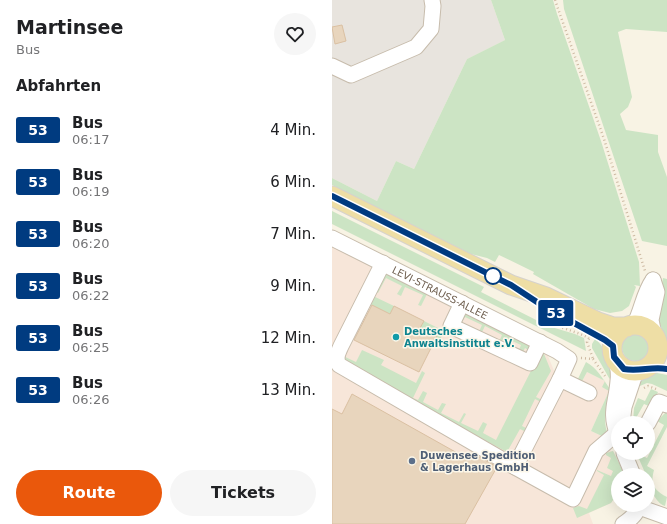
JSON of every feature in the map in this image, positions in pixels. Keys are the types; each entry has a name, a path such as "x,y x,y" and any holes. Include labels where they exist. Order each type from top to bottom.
{"main road":[{"path":"332,196 511,285 543,306 599,336 615,354 624,369 667,369"},
{"path":"511,285 546,297 598,322 613,326 640,326 648,329 660,346 655,360 640,370"},
{"path":"615,354 614,338 621,331 631,326"}],"street":[{"path":"332,67 351,75 416,47 431,29 433,6 432,0"},
{"name":"LEVI-STRAUSS-ALLEE","path":"332,238 540,342 569,359"},
{"path":"383,263 341,346 337,356 339,365 514,467 573,499 596,450 611,438"},
{"path":"631,326 639,316 646,289 653,280"},
{"path":"653,280 656,292 652,320 660,346"},
{"path":"462,304 451,326 530,363 540,342"},
{"path":"613,416 618,381 615,354"},
{"path":"514,467 569,359"},
{"path":"622,416 624,407 640,370"},
{"path":"560,379 588,393"},
{"path":"652,416 659,402 667,405"},
{"path":"623,524 633,517 636,512"},
{"path":"651,512 664,519"}],"path":[{"path":"555,0 604,139 645,270 653,280"},
{"path":"540,320 589,338"},
{"path":"569,359 594,359 606,377"}],"shaded area":[{"path":"332,0 491,0 505,40 467,59 414,169 396,161 377,201 332,178"},
{"path":"332,245 545,349 555,373 580,385 587,372 605,381 609,391 591,431 604,437 611,451 611,460 618,460 622,468 611,468 611,503 589,513 593,524 332,524"}],"green space":[{"path":"491,0 553,0 601,141 639,262 640,286 634,285 636,287 629,306 622,311 610,313 594,309 533,274 534,272 499,255 495,262 487,258 471,254 332,185 332,178 377,201 396,161 414,169 467,59 505,40"},
{"path":"563,0 667,0 667,32 626,29 618,32 632,97 628,107 620,114 626,130 658,135 658,152 667,177 667,246 642,241 564,9"},
{"path":"332,211 484,287 481,292 548,326 584,338 586,351 332,224"},
{"path":"383,270 428,292 421,306 418,305 423,295 405,287 401,296 397,294 402,286 386,278 378,293 373,290"},
{"path":"663,278 667,279 667,344 657,315"},
{"path":"371,295 394,306 390,314 372,305 370,307 365,305"},
{"path":"464,310 536,346 523,359 528,350 525,348 521,356 517,355 521,345 504,337 500,345 498,344 502,335 485,326 480,336 478,334 482,325 465,317 460,326"},
{"path":"424,321 444,331 440,340 436,338 437,336 420,328"},
{"path":"636,333 646,337 650,347 646,357 636,361 626,357 622,347 626,337"},
{"path":"595,339 606,353 614,383 609,378 592,348 592,344"},
{"path":"542,349 551,371 536,397 544,401 543,403 535,399 522,426 530,430 528,433 520,429 507,452 344,365 341,355 356,362 362,350 384,360 381,365 416,383 422,371 425,373 413,398 418,400 423,391 427,393 423,402 438,410 442,403 446,404 441,413 459,422 464,413 466,414 461,423 478,431 483,422 487,424 483,433 496,440"},
{"path":"586,362 597,371 604,381 587,372 580,385 576,383"},
{"path":"657,373 667,375 667,391 647,383 635,388 644,378"},
{"path":"605,381 610,389 605,417 608,436 604,437 591,431 609,391 602,387"},
{"path":"651,389 658,392 651,407 644,404 637,416 633,416 634,408 638,398 645,401"},
{"path":"667,412 667,427 655,450 655,442 664,425 657,421"},
{"path":"611,452 611,458 606,455 606,453"},
{"path":"611,458 611,460 618,460 622,468 611,468 611,470 607,468"},
{"path":"639,460 650,460 647,466 650,468 643,468"},
{"path":"597,470 611,476 611,503 577,518 573,508 579,506 587,509 604,475"},
{"path":"655,488 667,497 665,506 655,498"}],"building":[{"path":"342,25 346,41 335,44 332,27"},
{"name":"Deutsches Anwaltsinstitut e.V.","path":"372,305 390,314 394,306 424,321 420,328 437,336 419,372 354,340"},
{"name":"Duwensee Spedition & Lagerhaus GmbH","path":"352,394 459,454 474,454 497,467 465,524 332,524 332,409 342,414"}],"bus line":[{"name":"53","path":"332,196 511,285 543,306 592,332 613,346 614,357 624,369 636,371 656,368 667,369"}],"place":[{"name":"Deutsches Anwaltsinstitut e.V.","path":"396,337"},
{"name":"Duwensee Spedition & Lagerhaus GmbH","path":"412,461"}]}
